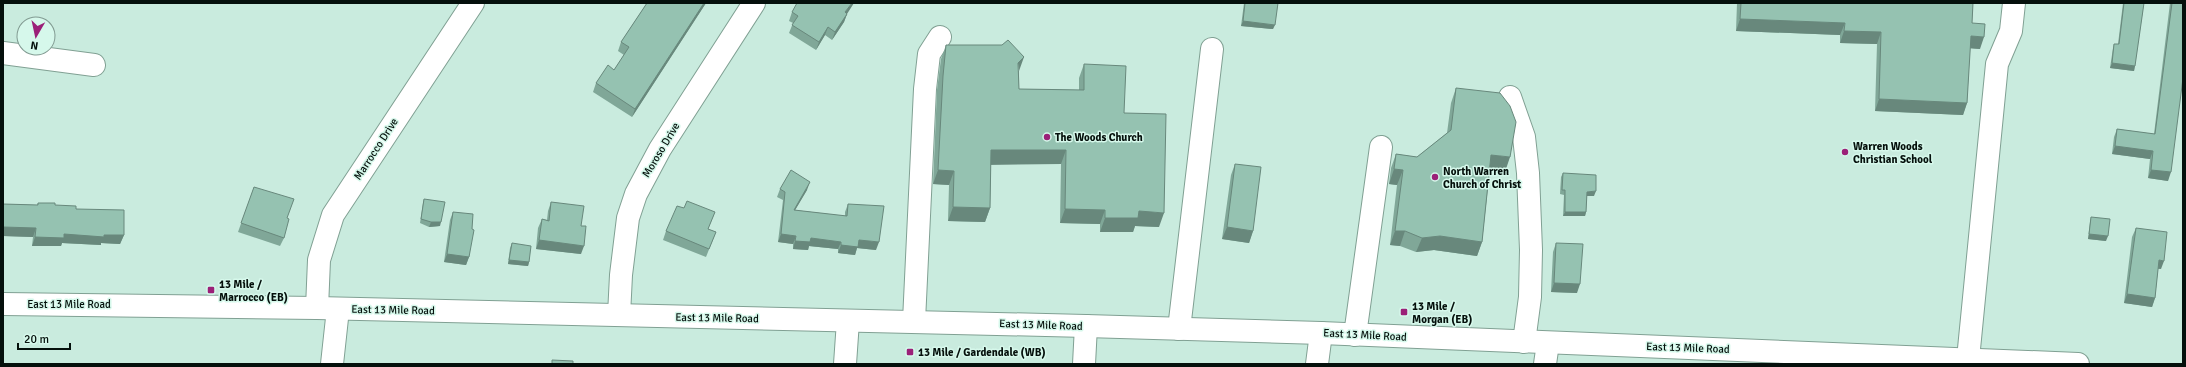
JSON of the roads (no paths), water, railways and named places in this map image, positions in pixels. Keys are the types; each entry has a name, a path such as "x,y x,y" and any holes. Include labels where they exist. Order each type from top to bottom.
{"main road":[{"name":"Marrocco Drive","path":"316,308 319,260 333,215 473,3"},
{"name":"Moroso Drive","path":"619,315 621,275 628,218 636,194 644,176 660,149 754,3"},
{"path":"1968,359 1997,64 2011,31 2014,3"},
{"path":"914,321 925,89 929,54 940,37"},
{"path":"1179,329 1212,49"},
{"path":"3,53 94,65"},
{"path":"1510,97 1524,137 1528,173 1530,297 1524,342"},
{"path":"1355,335 1370,240 1381,147"},
{"name":"East 13 Mile Road","path":"3,304 316,308 848,321 914,321 1321,333 1524,342 1547,353 1775,358 1968,359 2005,363 2078,364"},
{"path":"332,364 338,309"},
{"path":"845,364 848,321"},
{"path":"1084,364 1086,326"},
{"path":"1317,364 1321,333"}],"place":[{"name":"The Woods Church","path":"1047,137"},
{"name":"Warren Woods Christian School","path":"1845,152"},
{"name":"North Warren Church of Christ","path":"1435,177"},
{"name":"13 Mile / Marrocco (EB)","path":"211,290"},
{"name":"13 Mile / Morgan (EB)","path":"1404,312"},
{"name":"13 Mile / Gardendale (WB)","path":"910,352"}]}
